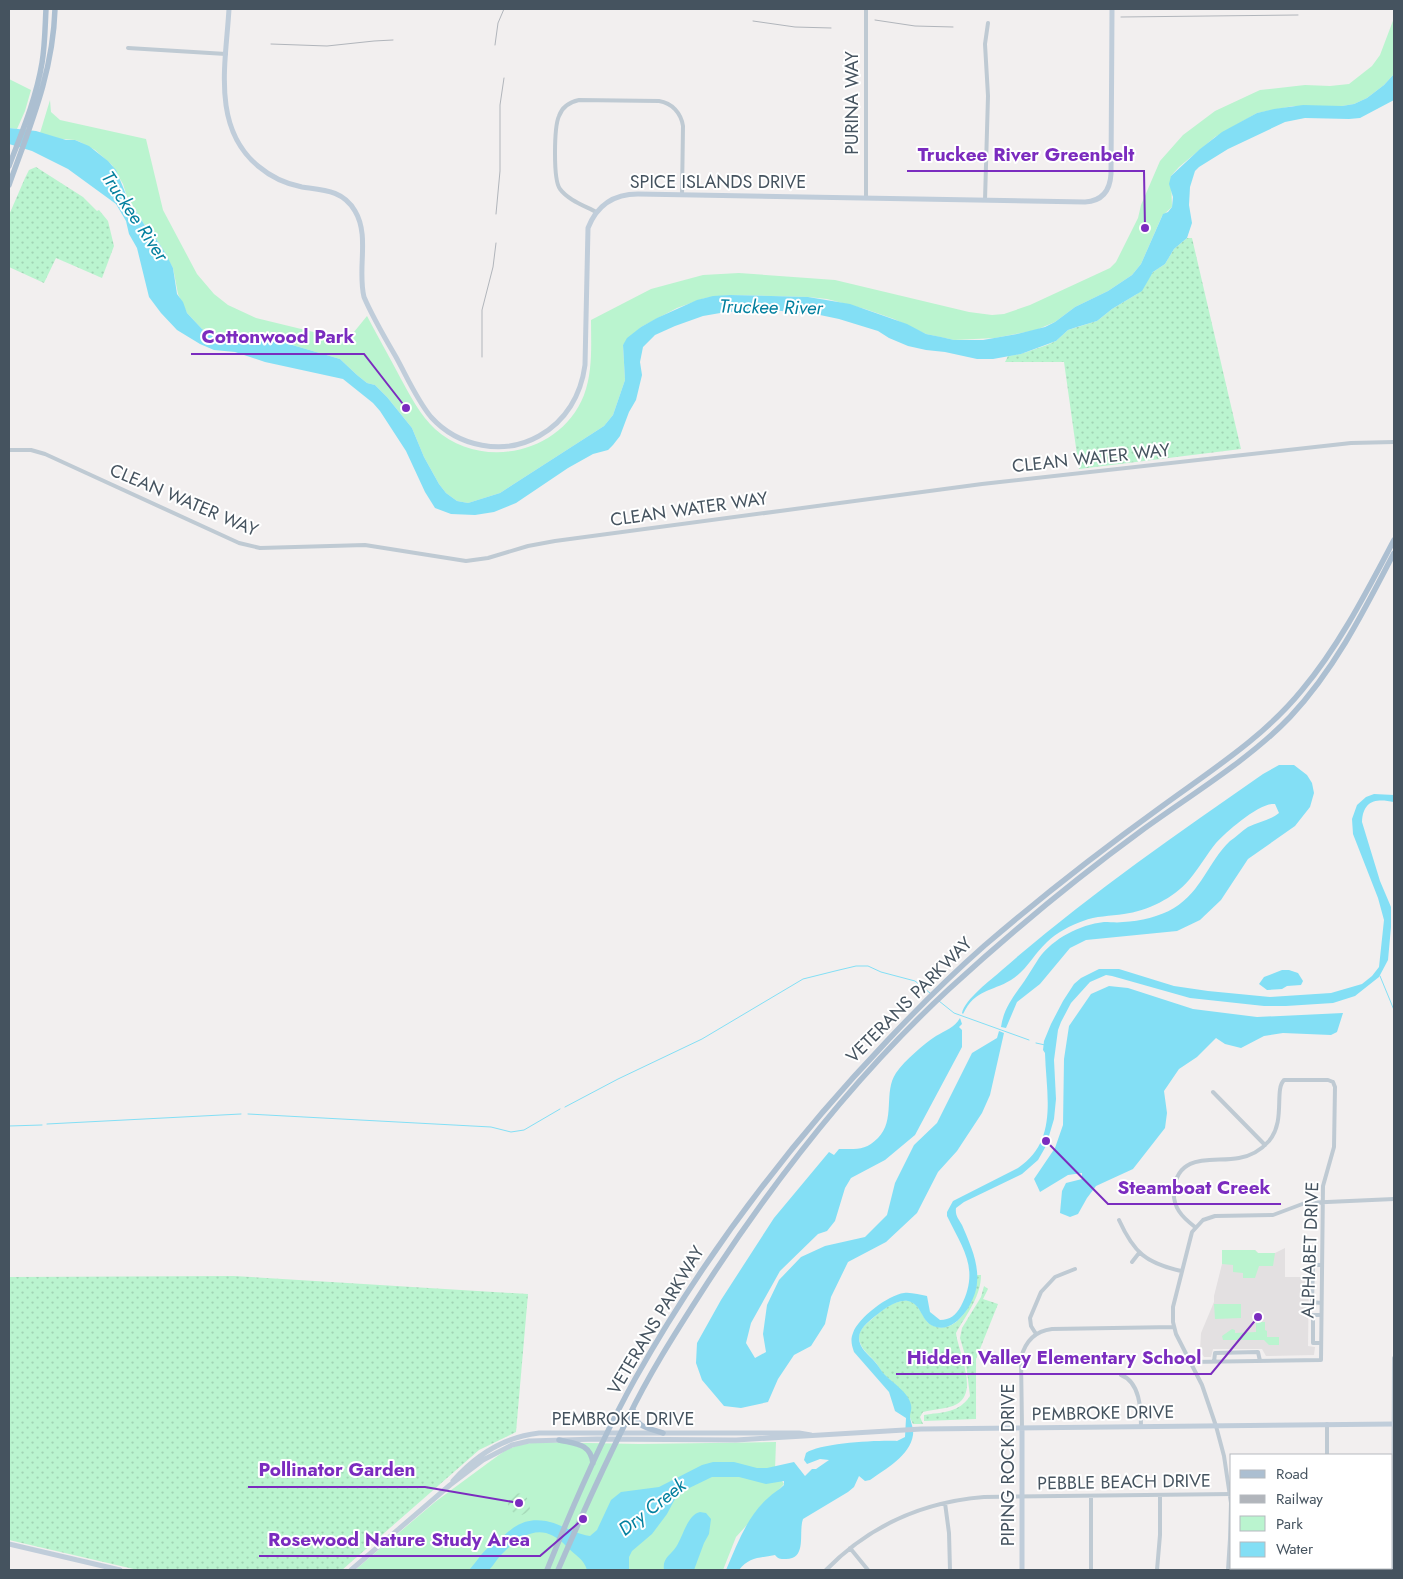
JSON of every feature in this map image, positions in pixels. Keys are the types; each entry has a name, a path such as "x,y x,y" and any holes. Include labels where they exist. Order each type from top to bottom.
{"main road":[{"path":"30,119 42,61 46,9"},
{"path":"9,185 15,159 47,72 55,9"},
{"path":"9,166 15,159"},
{"name":"VETERANS PARKWAY","path":"547,1570 606,1436 635,1380 673,1315 721,1243 764,1184 825,1109 924,1002 983,947 1081,865 1228,758 1282,712 1302,690 1325,659 1394,540"},
{"name":"VETERANS PARKWAY","path":"558,1570 633,1408 698,1297 772,1189 815,1134 867,1072 948,990 1085,872 1234,764 1287,719 1332,666 1394,553"},
{"path":"633,1408 636,1422 663,1433"},
{"path":"559,1440 585,1447 592,1455 593,1464"}],"street":[{"path":"229,9 225,107 230,128 236,140 249,158 272,176 298,186 334,192 352,205 361,225 361,283 366,303 426,410 441,426 459,438 486,446 507,446 535,439 553,427 572,406 580,386 584,372 587,235 596,212 564,194 559,188 556,178 557,121 564,108 579,100 658,101 666,103 675,109 682,119 683,126 682,195"},
{"name":"PURINA WAY","path":"866,9 866,198"},
{"name":"SPICE ISLANDS DRIVE","path":"596,212 611,200 624,195 1090,202 1100,198 1110,186 1112,9"},
{"path":"985,200 988,96 985,44 988,23"},
{"path":"128,48 226,54"},
{"name":"CLEAN WATER WAY","path":"9,450 31,450 45,454 250,547 282,548 359,544 466,561 488,558 536,544 555,541 927,491 1351,443 1394,442"},
{"name":"ALPHABET DRIVE","path":"1260,1361 1321,1360 1322,1202 1323,1186 1334,1146 1334,1080 1287,1079 1282,1082 1280,1087 1279,1121 1274,1133 1265,1145"},
{"path":"1195,1227 1181,1214 1175,1204 1175,1186 1183,1170 1202,1159 1234,1159 1247,1156 1265,1145 1213,1092"},
{"path":"1230,1489 1216,1426 1202,1385 1174,1327 1173,1307 1189,1238 1195,1227 1204,1220 1215,1216 1273,1215 1299,1204 1394,1200"},
{"path":"1120,1220 1131,1243 1139,1253 1154,1263 1181,1271"},
{"path":"1132,1262 1139,1253"},
{"path":"1321,1303 1312,1302 1312,1293 1313,1267 1314,1265 1322,1265"},
{"path":"1075,1269 1055,1277 1041,1292 1030,1318 1031,1326 1036,1334 1052,1329 1174,1327"},
{"path":"1321,1315 1313,1315 1312,1343 1321,1343"},
{"name":"PIPING ROCK DRIVE","path":"1022,1570 1021,1358 1024,1347 1036,1334"},
{"path":"1191,1362 1214,1362 1260,1361 1258,1352 1214,1353 1214,1362"},
{"path":"1393,1570 1394,1358"},
{"path":"1121,1375 1130,1380 1138,1396 1141,1427"},
{"path":"1327,1424 1327,1454"},
{"name":"PEMBROKE DRIVE","path":"450,1485 478,1457 516,1437 539,1433 606,1436 618,1440 736,1440 921,1429 1394,1424"},
{"name":"PEMBROKE DRIVE","path":"351,1570 450,1485 483,1460 512,1445 529,1441 606,1436 621,1433 799,1433 812,1435"},
{"name":"PEBBLE BEACH DRIVE","path":"826,1570 850,1548 875,1531 901,1517 945,1503 984,1497 1230,1494"},
{"path":"1157,1570 1160,1535 1160,1495"},
{"path":"1091,1496 1091,1570"},
{"path":"945,1503 949,1532 950,1570"},
{"path":"9,1544 120,1570"},
{"path":"850,1548 868,1570"},
{"path":"1228,1570 1230,1559"}],"shaded area":[{"path":"1285,1248 1285,1277 1309,1277 1308,1346 1315,1347 1314,1355 1266,1356 1262,1349 1213,1349 1211,1357 1204,1357 1200,1351 1201,1333 1214,1302 1222,1264 1222,1250 1255,1250 1258,1253 1275,1253"}],"green space":[{"path":"1394,18 1394,74 1384,85 1367,98 1354,104 1342,106 1293,106 1257,113 1215,137 1171,176 1172,207 1162,216 1141,264 1132,275 1108,291 1075,307 1055,322 1036,330 995,338 954,340 926,334 894,319 827,299 730,295 705,298 677,308 641,327 623,345 625,380 613,415 604,426 500,493 468,503 457,501 446,493 439,484 424,457 412,428 387,397 375,385 367,383 340,359 282,342 225,338 210,334 202,329 187,313 178,294 173,268 161,246 127,197 123,184 112,165 95,150 80,142 40,133 50,100 51,112 60,120 146,139 163,210 197,274 214,294 228,305 256,318 330,336 345,343 367,316 412,399 430,424 454,442 474,450 496,452 518,450 539,443 557,431 573,415 584,395 589,377 591,320 651,289 703,275 739,273 835,280 969,312 992,315 1004,314 1030,305 1110,268 1116,262 1138,218 1141,205 1160,161 1183,135 1215,111 1260,90 1305,85 1330,86 1349,84 1372,66 1380,55"},
{"path":"9,79 31,90 17,129 9,128"},
{"path":"36,167 83,197 97,211 99,210 108,221 114,246 102,278 56,258 44,283 9,267 9,215 29,170"},
{"path":"1187,238 1192,238 1241,449 1079,469 1064,362 1005,362 1008,356 1021,354 1047,345 1056,341 1068,330 1097,321 1112,309 1137,294 1153,272 1165,264 1174,249"},
{"path":"1222,1250 1255,1250 1258,1253 1275,1253 1273,1266 1259,1266 1255,1278 1243,1278 1243,1273 1233,1272 1233,1265 1222,1264"},
{"path":"977,1275 981,1275 978,1291 956,1333 966,1371 966,1390 963,1398 953,1406 923,1412 920,1417 923,1424 913,1424 901,1392 882,1373 877,1364 863,1349 859,1338 860,1333 883,1310 903,1301 913,1302 926,1321 934,1326 952,1325 966,1311 971,1302 977,1283"},
{"path":"234,1276 528,1294 516,1432 479,1450 342,1570 138,1570 9,1540 9,1277"},
{"path":"984,1286 988,1289 983,1299 998,1304 976,1359 976,1419 924,1421 924,1415 956,1409 966,1402 970,1396 965,1355 960,1338 962,1328 981,1297"},
{"path":"1214,1304 1241,1304 1241,1318 1215,1319"},
{"path":"1256,1322 1265,1322 1267,1337 1279,1337 1279,1345 1269,1345 1264,1340 1223,1340 1222,1336 1232,1329 1235,1330 1235,1333 1256,1332"},
{"path":"537,1442 639,1444 776,1442 775,1470 784,1484 736,1537 723,1570 355,1570 435,1502 506,1450 519,1445"},
{"path":"515,1493 524,1494 529,1501 530,1511 522,1515 516,1514 511,1510 508,1506 508,1498 509,1495"}],"water":[{"name":"Truckee River","path":"1394,74 1394,100 1360,118 1305,118 1285,122 1228,149 1199,167 1195,171 1190,187 1189,205 1192,223 1187,238 1174,249 1165,264 1153,272 1142,291 1112,309 1097,321 1068,330 1056,341 1021,354 993,359 977,359 908,346 878,331 820,315 772,310 726,312 703,316 655,335 643,347 640,362 642,375 636,400 629,412 620,436 608,450 593,454 568,468 516,503 494,512 475,515 451,514 435,508 425,492 406,451 380,411 343,379 265,362 235,352 214,350 177,330 149,297 137,248 129,234 126,221 116,204 68,169 32,151 9,144 9,128 36,131 66,140 75,140 89,146 116,170 127,197 166,254 173,268 177,294 183,302 187,313 202,329 210,334 225,338 282,342 340,359 367,383 375,385 387,397 412,428 424,457 439,484 446,493 457,501 468,503 500,493 604,426 613,415 625,380 623,345 627,338 657,318 697,300 713,296 730,295 808,297 850,304 907,324 926,334 954,340 983,340 1045,327 1075,307 1108,291 1132,275 1141,264 1163,214 1172,207 1173,197 1169,184 1171,176 1222,132 1257,113 1274,109 1303,105 1342,106 1354,104 1367,98 1384,85"},
{"path":"1279,765 1294,765 1307,775 1312,783 1314,793 1310,807 1295,826 1248,859 1221,900 1200,920 1177,931 1086,940 1070,948 1040,984 1017,1002 1006,1028 1001,1027 1011,1001 1039,958 1052,944 1076,929 1085,926 1104,922 1143,920 1174,908 1184,901 1198,885 1222,849 1230,841 1248,827 1279,813 1275,804 1252,813 1227,832 1216,843 1183,887 1168,898 1142,910 1093,918 1078,923 1055,935 1016,976 1004,984 978,995 962,1013 968,1002 979,990 1033,943 1163,844 1263,774"},
{"name":"Dry Creek","path":"1374,794 1394,795 1394,802 1381,800 1368,805 1362,822 1380,881 1391,907 1388,960 1379,977 1355,996 1333,1003 1264,1006 1190,998 1106,975 1090,982 1071,1003 1058,1030 1054,1060 1056,1099 1054,1119 1046,1146 1038,1160 1022,1174 964,1202 956,1208 957,1215 971,1246 977,1268 976,1291 968,1308 962,1316 948,1327 940,1328 931,1325 916,1305 903,1301 890,1306 878,1314 862,1329 859,1342 862,1348 884,1374 904,1392 910,1401 910,1418 913,1432 911,1443 902,1456 883,1471 870,1480 865,1481 859,1476 854,1487 848,1492 803,1519 801,1544 797,1555 785,1559 779,1559 775,1555 760,1558 751,1560 739,1570 726,1570 748,1522 761,1505 784,1485 784,1481 766,1484 739,1477 712,1477 681,1492 680,1496 676,1497 667,1514 652,1534 632,1551 629,1557 629,1570 587,1570 581,1560 558,1539 550,1534 541,1532 525,1536 517,1541 501,1555 489,1570 469,1570 486,1549 524,1522 546,1521 590,1536 597,1530 611,1500 621,1492 659,1487 702,1465 713,1462 734,1462 757,1468 767,1468 794,1462 805,1476 812,1469 816,1469 829,1460 820,1459 807,1464 804,1460 806,1453 813,1450 850,1443 897,1441 905,1437 906,1418 895,1411 889,1392 854,1352 851,1341 853,1333 861,1321 874,1308 890,1298 904,1293 927,1296 930,1312 940,1320 950,1318 961,1306 967,1293 969,1270 963,1249 947,1216 947,1212 953,1201 1018,1168 1031,1157 1040,1144 1045,1131 1048,1100 1045,1053 1043,1050 1044,1041 1063,1001 1074,984 1081,978 1099,969 1119,969 1174,986 1270,997 1331,993 1362,984 1379,967 1384,920 1378,898 1353,834 1352,819 1357,805 1366,797"},
{"path":"1282,970 1298,973 1303,981 1301,985 1267,990 1259,984 1264,977"},
{"path":"1109,986 1128,988 1193,1009 1257,1017 1343,1013 1337,1032 1331,1035 1283,1033 1264,1036 1241,1048 1225,1044 1216,1038 1197,1057 1179,1069 1164,1091 1167,1113 1165,1128 1133,1169 1096,1186 1078,1214 1070,1217 1060,1213 1062,1191 1066,1183 1082,1179 1082,1173 1068,1175 1040,1192 1034,1179 1055,1148 1063,1125 1064,1059 1069,1026 1091,994"},
{"path":"960,1018 962,1024 959,1027 962,1030 962,1047 915,1135 885,1160 851,1178 845,1188 835,1221 827,1231 818,1234 780,1271 751,1323 746,1343 755,1358 766,1352 763,1334 767,1305 779,1280 801,1257 825,1246 865,1237 887,1215 895,1183 914,1145 937,1123 972,1053 997,1038 999,1031 1004,1033 990,1095 982,1113 957,1151 938,1172 917,1213 886,1242 848,1262 831,1297 825,1324 811,1346 794,1355 778,1379 768,1402 741,1408 724,1406 702,1380 696,1363 697,1343 721,1300 774,1218 829,1152 834,1155 839,1149 864,1147 878,1138 887,1123 890,1089 896,1073 920,1048 952,1027"},
{"path":"700,1512 706,1513 711,1519 709,1534 694,1570 664,1570 664,1562 676,1547 692,1517"}],"waterway":[{"path":"565,1107 618,1079 702,1039 803,979 856,966 868,966 881,972 915,981 930,993"},
{"path":"1380,976 1394,1010"},
{"path":"939,1001 954,1013 1029,1040"},
{"path":"1036,1043 1045,1045"},
{"path":"248,1114 491,1127 511,1132 524,1130 560,1109"},
{"path":"47,1124 241,1114"},
{"path":"9,1126 42,1125"}],"railway":[{"path":"495,45 498,23 504,9"},
{"path":"1121,17 1298,15"},
{"path":"875,20 915,26 953,27"},
{"path":"753,21 795,27 831,28"},
{"path":"271,44 327,46 393,40"},
{"path":"496,214 500,171 500,105 504,78"},
{"path":"482,357 482,310 493,267 496,243"}],"place":[{"name":"Truckee River Greenbelt","path":"1145,228"},
{"name":"Cottonwood Park","path":"406,408"},
{"name":"Steamboat Creek","path":"1046,1141"},
{"name":"Hidden Valley Elementary School","path":"1258,1317"},
{"name":"Pollinator Garden","path":"519,1503"},
{"name":"Rosewood Nature Study Area","path":"583,1519"}]}
